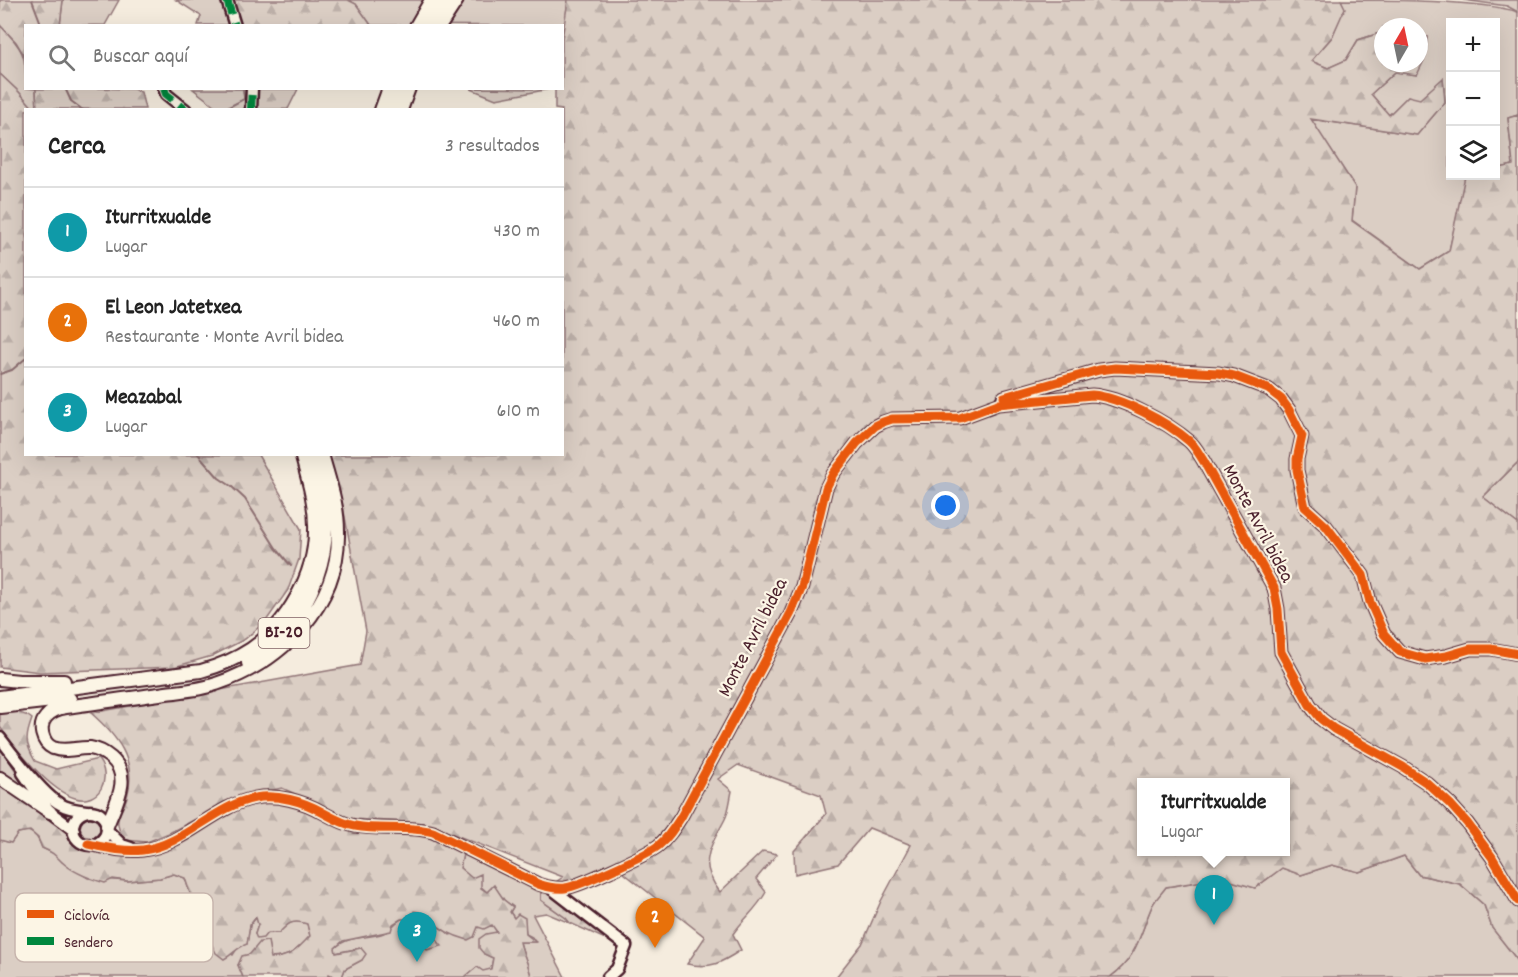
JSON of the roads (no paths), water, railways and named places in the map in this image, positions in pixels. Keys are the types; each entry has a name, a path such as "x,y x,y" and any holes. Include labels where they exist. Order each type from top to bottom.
{"main road":[{"path":"417,24 431,0"},
{"path":"429,24 444,0"},
{"path":"441,24 457,0"},
{"path":"382,108 388,90"},
{"path":"391,108 398,90"},
{"path":"402,108 408,90"},
{"name":"BI-20","path":"0,697 201,671 219,666 252,648 274,629 285,615 308,568 316,532 314,509 301,456"},
{"name":"BI-20","path":"0,707 144,691 194,683 238,668 264,652 289,628 314,585 323,553 324,506 312,456"},
{"path":"107,828 122,786 122,778 116,763 108,755 90,748 62,750 50,747 44,740 41,729 46,716 58,709 214,685 248,672 275,655 301,631 319,603 335,559 338,532 335,501 323,456"},
{"path":"0,679 134,681"},
{"path":"121,698 144,691"},
{"path":"0,778 50,812"}],"street":[{"path":"227,0 234,24"},
{"path":"165,90 166,94 184,108"},
{"path":"251,108 252,90"},
{"path":"998,404 1005,397 1083,373 1115,368 1219,373 1234,376 1268,389 1281,399 1302,436 1297,470 1305,507 1326,526 1363,575 1370,602 1384,634 1400,652 1425,659 1470,649 1491,649 1518,654"},
{"name":"Monte Avril bidea","path":"551,888 565,888 581,883 656,847 670,834 791,613 802,588 826,488 833,474 857,443 875,426 892,419 960,418 998,404 1092,395 1118,400 1173,429 1191,443 1203,460 1274,588 1281,652 1310,705 1321,719 1334,729 1403,767 1450,804 1492,857 1518,901"},
{"path":"0,738 58,803 69,808 100,814 107,828 122,845 137,850"},
{"path":"15,757 31,787 50,812 74,830 80,841 118,850 137,850 167,843 212,816 241,802 258,798 279,798 299,802 354,826 419,828 433,832 538,884 551,888 626,946 617,969 608,977"},
{"path":"74,830 76,818 87,811"},
{"path":"88,844 100,841 107,828"}],"waterway":[{"path":"32,0 40,24"},
{"path":"66,90 71,101 80,108"},
{"path":"0,374 12,370 24,360"},
{"path":"200,456 219,478 245,499 276,548 291,566"}],"place":[{"name":"Iturritxualde","path":"1214,925"},
{"name":"El Leon Jatetxea","path":"655,948"},
{"name":"Meazabal","path":"417,962"}]}
